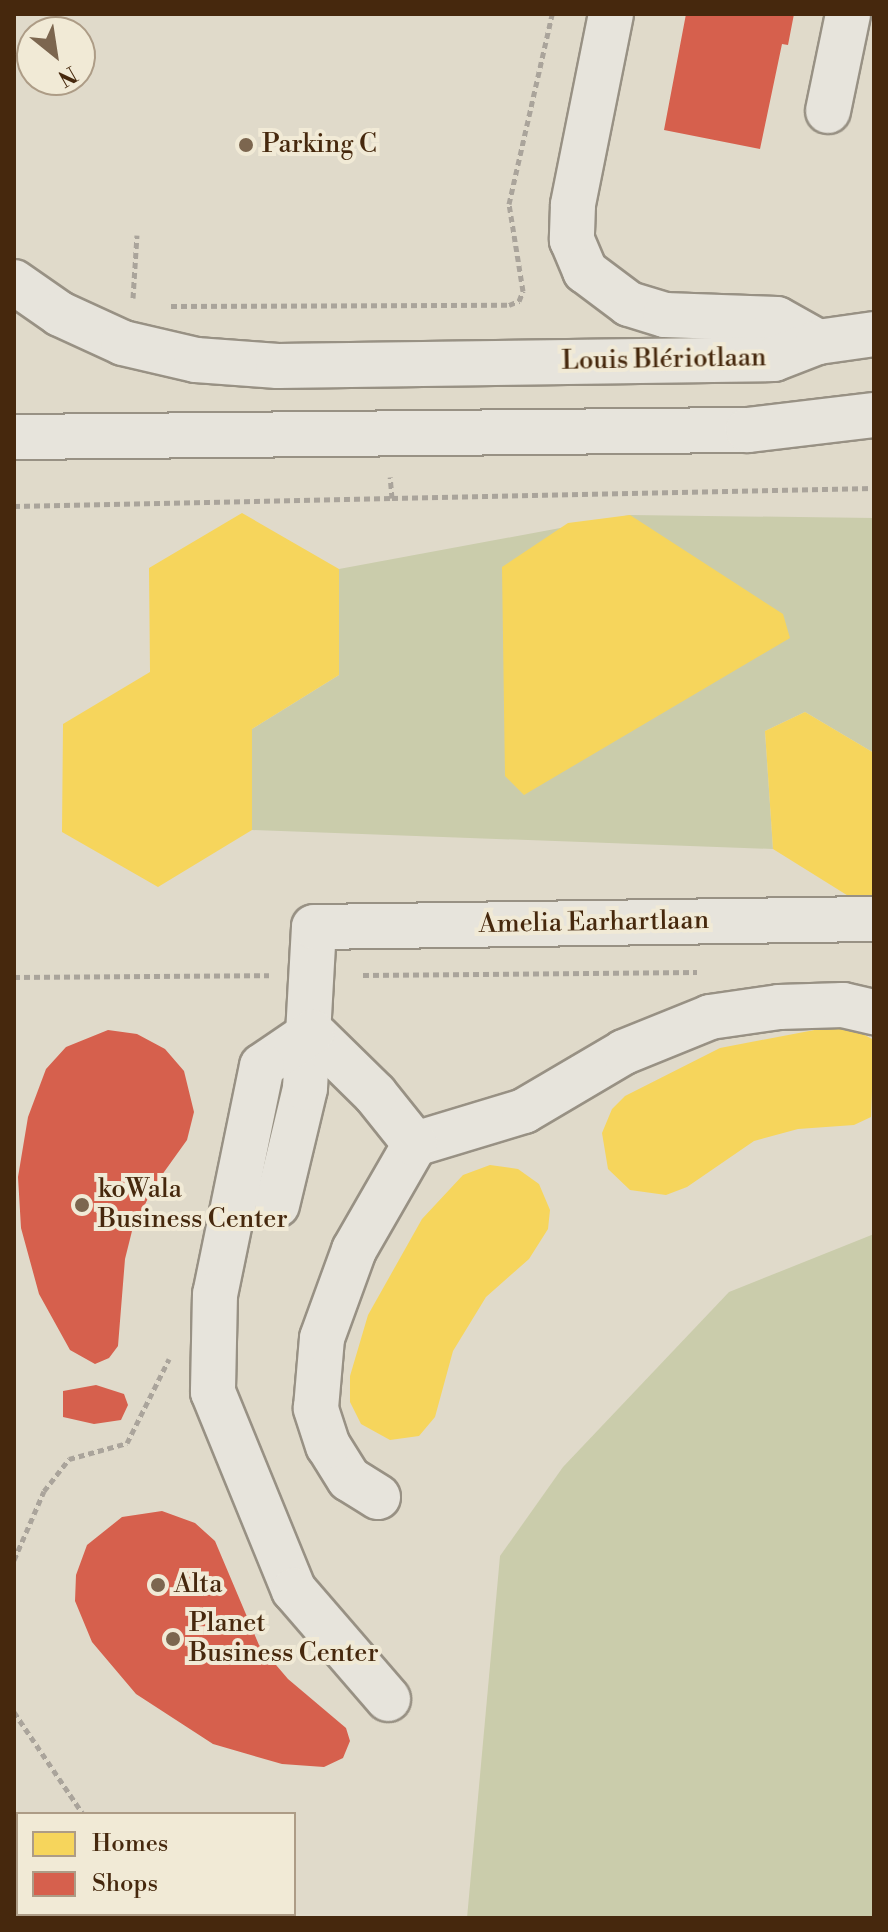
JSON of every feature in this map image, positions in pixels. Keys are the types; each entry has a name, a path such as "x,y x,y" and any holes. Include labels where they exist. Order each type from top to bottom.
{"street":[{"path":"611,14 573,205 572,240 585,271 629,304 665,315 777,319 818,342"},
{"path":"828,111 848,14"},
{"name":"Louis Blériotlaan","path":"14,282 60,314 123,343 196,360 278,366 774,359 818,342 874,334"},
{"path":"14,437 748,430 874,415"},
{"name":"Amelia Earhartlaan","path":"311,975 314,927 874,919"},
{"path":"277,1205 305,1088 312,1032 311,975"},
{"path":"378,1497 349,1479 328,1446 316,1408 322,1338 354,1250 415,1144 524,1111 624,1052 710,1017 792,1006 843,1005 874,1012"},
{"path":"312,1032 375,1094 415,1144"},
{"path":"312,1032 262,1066 215,1294 213,1392 294,1590 388,1699"}],"path":[{"path":"164,306 509,305 519,301 523,291 509,204 552,14"},
{"path":"133,306 137,235"},
{"path":"390,476 392,498"},
{"path":"14,506 874,488"},
{"path":"14,977 701,972"},
{"path":"14,1560 44,1491 69,1459 127,1443 166,1360 216,1334"},
{"path":"14,1712 82,1812"}],"green space":[{"path":"630,515 874,518 874,753 805,712 765,731 773,849 252,830 252,729 339,675 339,569"},
{"path":"874,1234 874,1918 467,1918 500,1556 563,1467 729,1292"}],"building: Homes":[{"path":"242,513 339,569 339,675 252,729 252,830 158,887 62,832 63,724 150,672 149,568"},
{"path":"630,515 783,614 790,638 524,795 505,776 502,567 568,523"},
{"path":"805,712 874,753 874,897 850,897 773,849 765,731"},
{"path":"825,1028 853,1029 874,1040 871,1117 854,1125 798,1129 754,1141 687,1187 666,1195 630,1190 608,1169 602,1133 612,1109 625,1096 720,1048"},
{"path":"490,1165 518,1169 539,1184 550,1210 548,1229 529,1259 486,1297 453,1351 435,1417 419,1436 390,1440 361,1424 350,1402 350,1376 368,1315 422,1219 463,1175"}],"building: Shops":[{"path":"686,14 794,14 788,45 782,44 760,149 664,130"},
{"name":"koWala Business Center","path":"108,1030 137,1034 165,1049 184,1071 194,1112 187,1140 154,1186 132,1231 125,1259 118,1346 109,1358 95,1364 70,1350 39,1294 21,1228 18,1177 28,1117 46,1069 66,1047"},
{"path":"96,1385 124,1394 128,1405 121,1420 94,1424 63,1417 63,1391"},
{"name":"Planet Business Center","path":"162,1511 195,1523 215,1541 259,1645 288,1679 346,1728 350,1741 343,1758 324,1767 282,1764 213,1744 136,1694 92,1642 75,1601 76,1575 87,1545 122,1517"}],"place":[{"name":"Parking C","path":"246,145"},
{"name":"koWala Business Center","path":"82,1205"},
{"name":"Alta","path":"158,1585"},
{"name":"Planet Business Center","path":"173,1639"}]}
